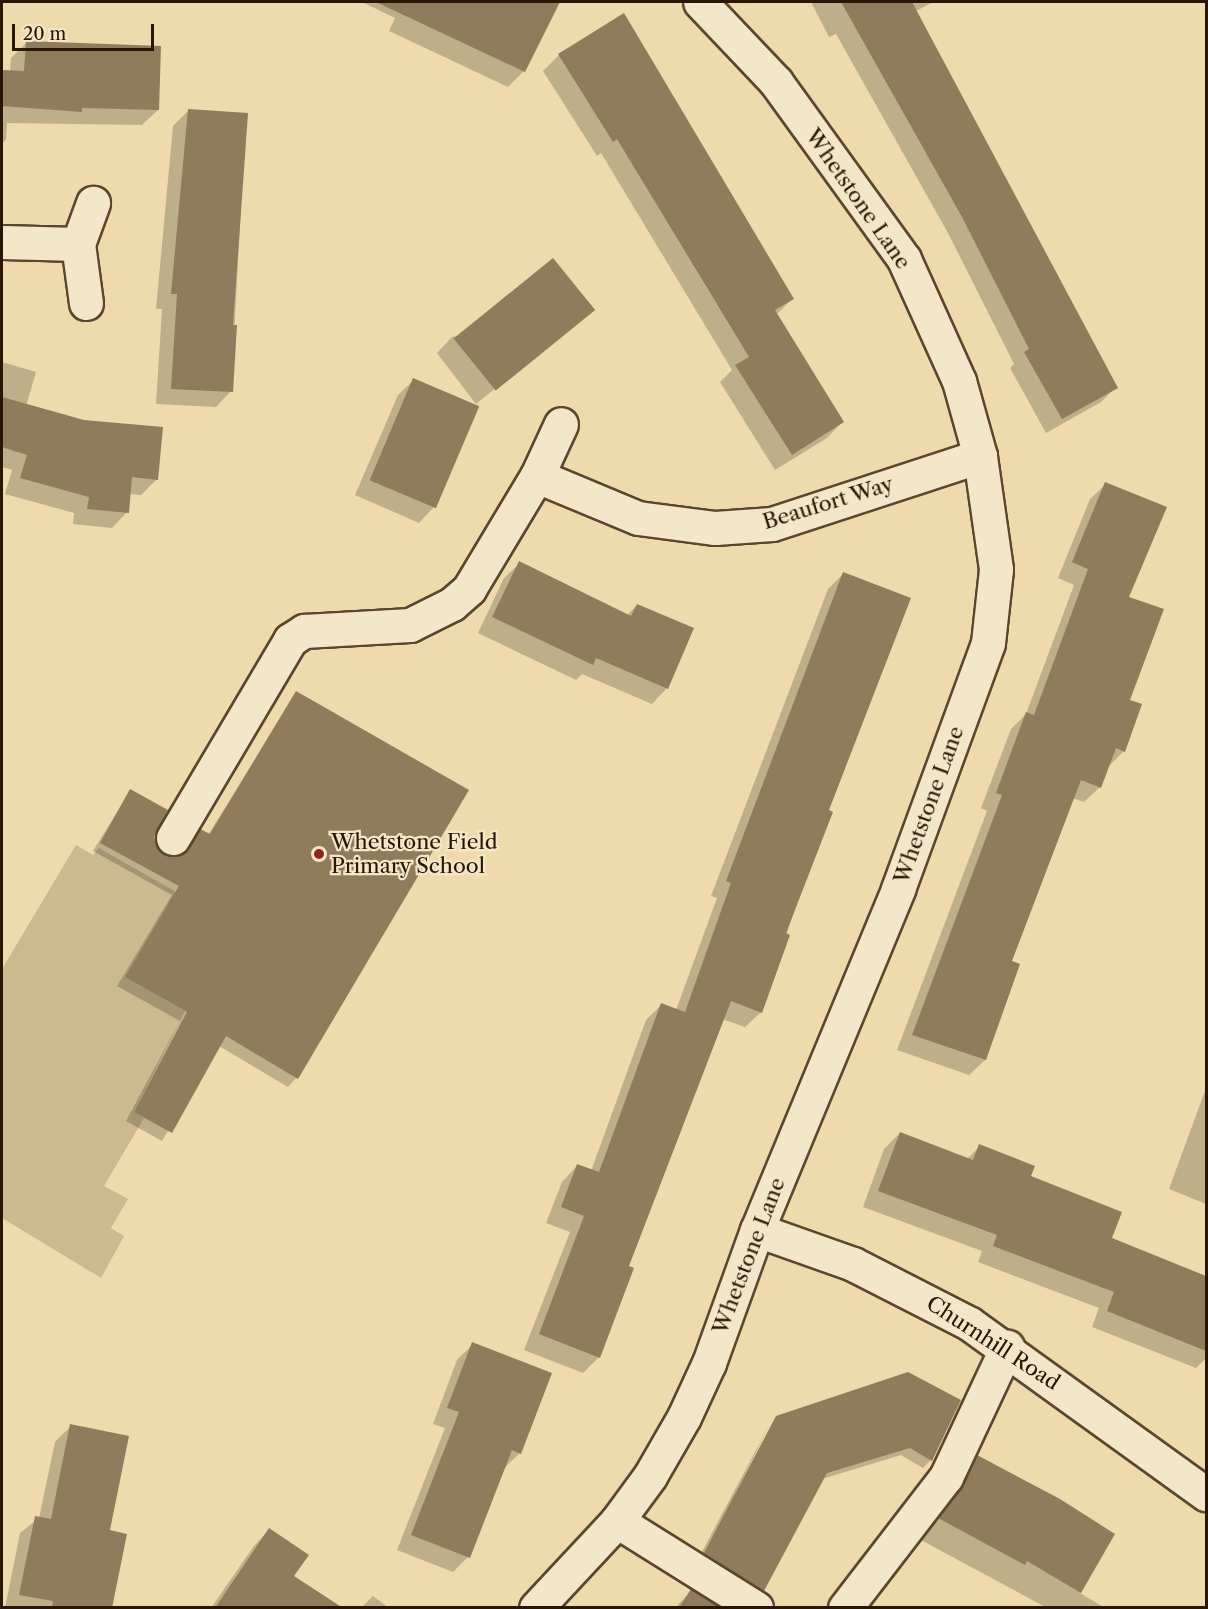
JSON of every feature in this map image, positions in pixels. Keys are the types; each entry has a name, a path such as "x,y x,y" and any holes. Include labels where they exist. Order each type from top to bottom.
{"street":[{"name":"Whetstone Lane","path":"536,1608 617,1521 650,1476 684,1417 709,1363 757,1230 898,889 988,643 996,569 980,456 959,381 904,260 776,81 700,2"},
{"path":"86,303 78,244 93,203"},
{"path":"2,242 78,244"},
{"path":"173,838 296,634 410,625 434,616 469,589 537,476 561,424"},
{"name":"Beaufort Way","path":"537,476 638,518 715,528 772,525 980,456"},
{"name":"Churnhill Road","path":"757,1230 911,1291 1007,1347 1206,1494"},
{"path":"845,1608 946,1478 1007,1347"},
{"path":"617,1521 756,1608"}],"shaded area":[{"path":"76,845 93,855 99,848 176,892 125,977 185,1011 134,1112 144,1118 104,1186 128,1199 111,1228 124,1236 101,1278 2,1218 2,969"}],"building":[{"path":"376,2 560,2 525,72"},
{"path":"841,2 912,2 1118,388 1062,419 1024,352 1029,349 962,217"},
{"path":"624,13 794,299 775,310 844,422 792,455 735,365 749,357 617,139 613,142 558,54"},
{"path":"26,41 161,46 159,110 82,108 82,112 2,106 2,70 24,71"},
{"path":"188,109 248,113 233,325 237,325 233,392 171,389 177,294 171,294"},
{"path":"553,258 595,310 496,391 454,339"},
{"path":"413,378 479,406 436,508 370,480"},
{"path":"2,397 84,420 163,427 158,480 132,477 129,513 87,509 89,497 20,478 27,455 2,447"},
{"path":"1105,482 1167,507 1129,597 1164,609 1130,700 1142,704 1125,752 1116,748 1101,788 1081,780 1012,961 1020,964 986,1060 912,1035 1002,795 996,793 1026,712 1034,715 1088,569 1072,562"},
{"path":"519,561 631,616 637,604 694,628 668,689 596,658 593,665 492,617"},
{"path":"843,572 911,598 829,810 833,812 786,933 790,935 762,1013 731,1001 629,1266 634,1268 600,1358 539,1334 584,1216 561,1207 577,1164 599,1172 661,1003 685,1012 731,883 726,881"},
{"path":"296,691 469,790 298,1079 226,1036 172,1133 134,1112 187,1012 125,977 179,886 100,843 130,789 168,810 154,837 164,854 183,854 200,829 210,834"},
{"path":"900,1132 973,1160 979,1144 1035,1166 1031,1176 1122,1212 1112,1238 1206,1276 1206,1351 1107,1311 1114,1292 993,1246 997,1235 878,1191"},
{"path":"472,1342 552,1373 521,1454 512,1450 470,1558 411,1535 459,1412 447,1408"},
{"path":"908,1372 961,1400 932,1461 910,1448 827,1473 764,1591 704,1553 776,1416"},
{"path":"70,1424 129,1436 110,1530 127,1534 112,1608 52,1608 53,1601 19,1595 35,1516 51,1519"},
{"path":"977,1455 1060,1499 1115,1534 1081,1593 1027,1561 1025,1565 938,1518 961,1488"},
{"path":"269,1528 309,1555 294,1576 343,1608 215,1608"},
{"path":"691,1589 720,1608 679,1608"}],"place":[{"name":"Whetstone Field Primary School","path":"319,854"}]}
